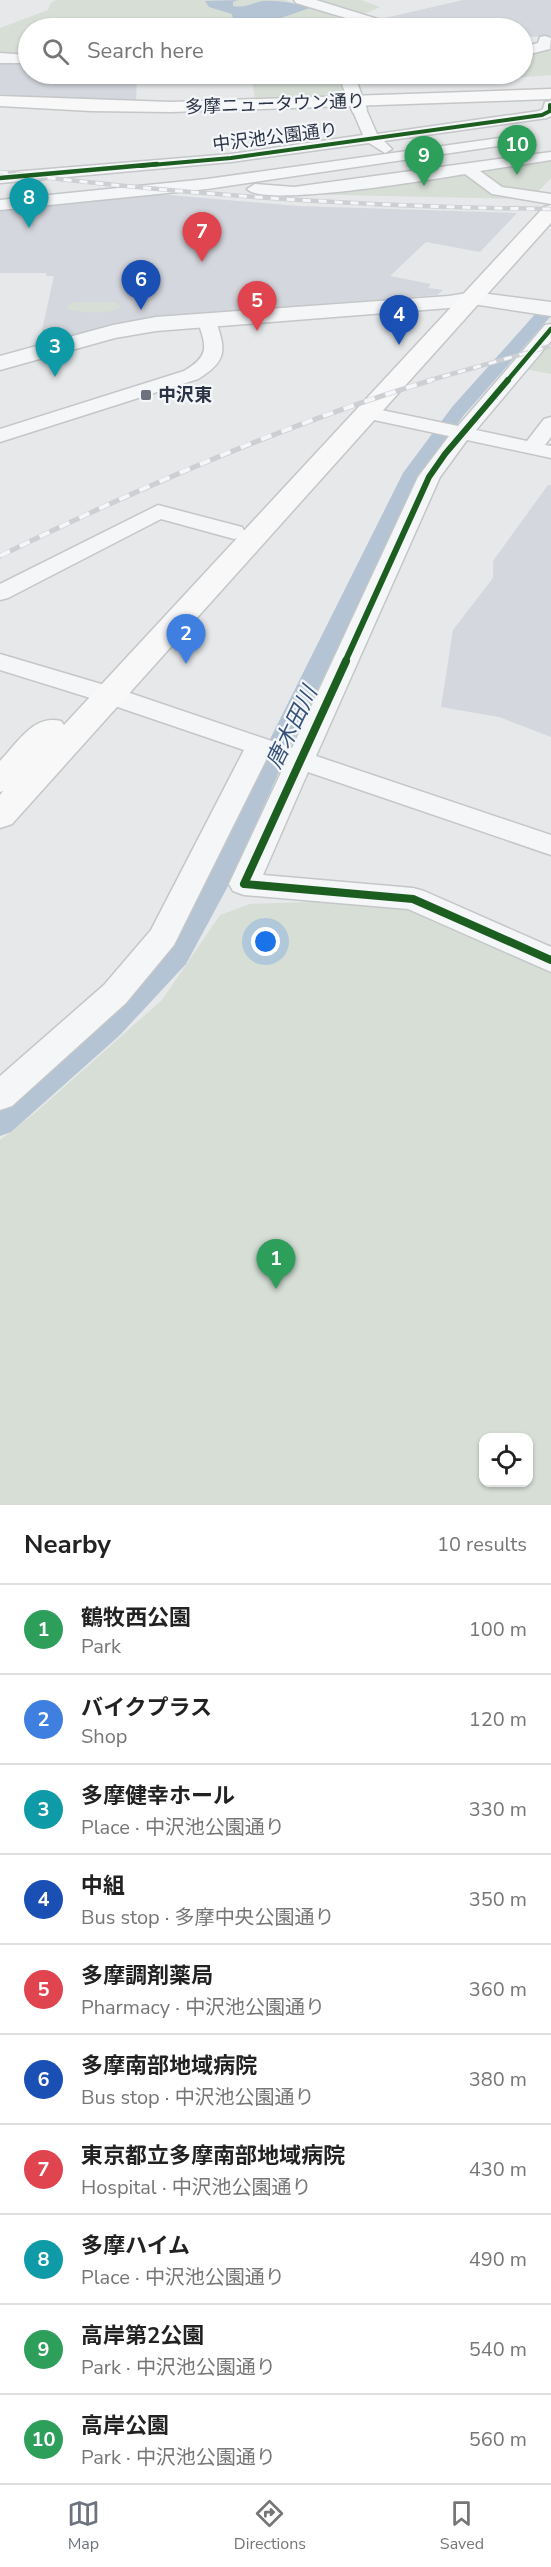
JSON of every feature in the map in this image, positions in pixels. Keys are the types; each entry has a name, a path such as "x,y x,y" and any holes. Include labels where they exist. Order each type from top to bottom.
{"main road":[{"name":"多摩ニュータウン通り","path":"358,114 551,94"},
{"name":"多摩ニュータウン通り","path":"0,101 358,114 551,105"},
{"name":"多摩ニュータウン通り","path":"0,108 113,114 209,109"},
{"path":"0,781 98,691 367,413 549,200"},
{"path":"0,816 98,691 234,532 463,302"}],"street":[{"path":"301,0 357,18"},
{"path":"533,41 548,40 545,46 533,49"},
{"path":"0,58 18,59"},
{"path":"349,84 358,114 372,139 420,176"},
{"name":"中沢池公園通り","path":"0,178 231,158 547,113 551,110 551,105"},
{"path":"503,120 521,139 545,157"},
{"path":"0,205 200,184 521,139"},
{"path":"216,145 231,158"},
{"path":"175,164 200,184 294,192 545,157"},
{"path":"468,169 497,191 549,200"},
{"path":"0,363 134,328 206,319 463,302 542,312"},
{"path":"0,436 190,375 206,367 213,360 215,352 206,319"},
{"path":"0,1096 115,994 163,937 280,752 429,477 451,431 551,329"},
{"path":"367,413 542,450 551,423"},
{"path":"0,593 158,512 234,532"},
{"path":"0,662 98,691 551,845"},
{"path":"280,752 244,884 413,899 551,960"}],"shaded area":[{"path":"56,0 285,0 340,18 27,18 48,10 51,3"},
{"path":"319,0 361,0 380,7 364,14"},
{"path":"463,0 551,0 551,36 533,37 533,18 385,18"},
{"path":"18,21 18,54 0,53 0,28"},
{"path":"551,49 551,75 533,76 533,53"},
{"path":"0,62 18,62 18,84 137,84 136,100 78,100 0,94"},
{"path":"253,84 343,84 346,92 338,97 255,99"},
{"path":"551,158 551,178 538,192 502,189 478,172 481,170"},
{"path":"457,173 468,174 526,199 298,194"},
{"path":"146,193 298,206 517,213 480,252 426,242 390,276 431,284 428,288 443,290 437,295 159,317 103,328 52,342 41,335 54,276 46,276 46,273 0,273 0,208"},
{"path":"76,302 115,302 121,305 115,310 101,312 67,308 68,305"},
{"path":"551,339 551,374 525,369"},
{"path":"548,485 551,485 551,737 499,717 441,707 453,630 493,578 493,561"},
{"path":"321,897 411,906 551,972 551,1505 0,1505 0,1140 36,1112 162,1000 220,915 250,904 312,902"}],"water":[{"path":"238,0 233,2 233,6 245,6 262,1 286,2 310,8 278,18 233,18 232,14 209,7 205,1"}],"waterway":[{"name":"唐木田川","path":"0,1123 109,1028 176,957 215,886 280,743 412,473 458,411 551,306"}],"railway":[{"path":"0,172 137,187 275,198 413,206 551,209"},
{"path":"427,381 551,346"},
{"path":"0,556 213,459 321,417 432,380"}],"cycle path":[{"path":"0,178 231,158 542,115 550,111 550,105"},
{"path":"551,329 445,454 429,477 244,884 413,899 551,960"}],"place":[{"name":"高岸公園","path":"517,175"},
{"name":"高岸第2公園","path":"424,186"},
{"name":"多摩ハイム","path":"29,228"},
{"name":"東京都立多摩南部地域病院","path":"202,262"},
{"name":"多摩南部地域病院","path":"141,310"},
{"name":"多摩調剤薬局","path":"257,331"},
{"name":"中組","path":"399,345"},
{"name":"多摩健幸ホール","path":"55,377"},
{"name":"中沢東","path":"146,395"},
{"name":"バイクプラス","path":"186,664"},
{"name":"鶴牧西公園","path":"276,1289"}]}
